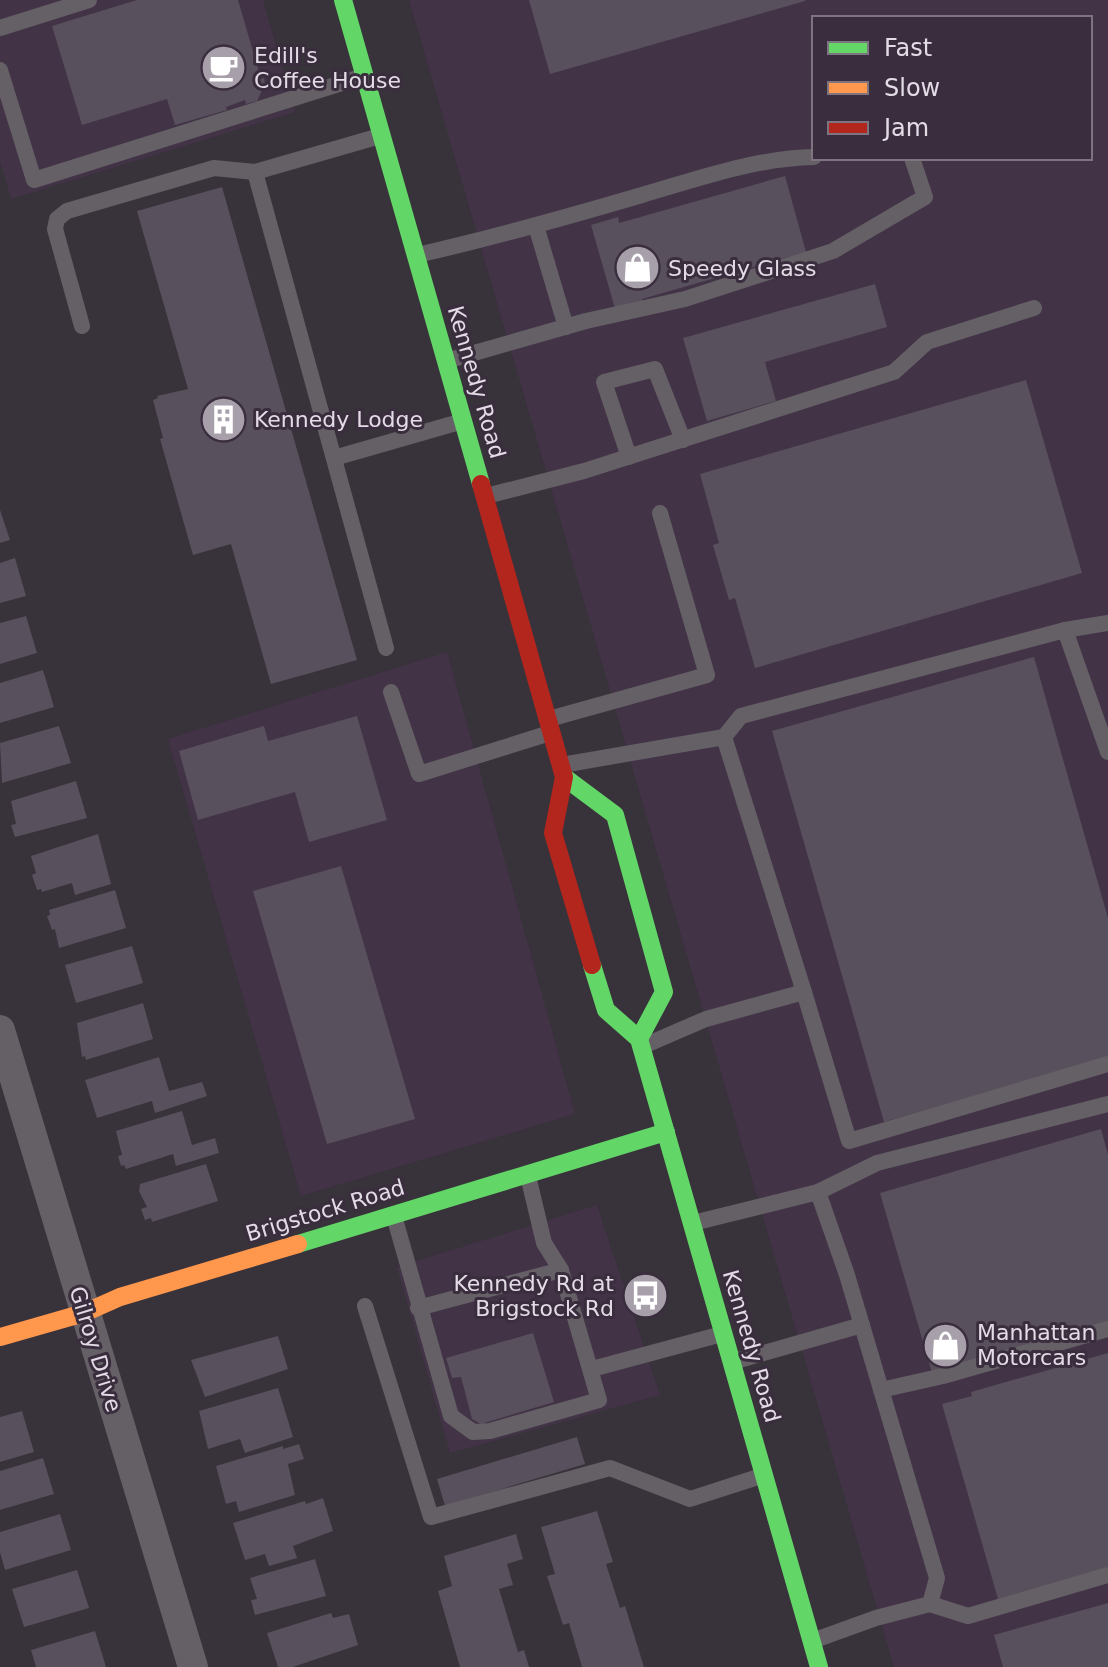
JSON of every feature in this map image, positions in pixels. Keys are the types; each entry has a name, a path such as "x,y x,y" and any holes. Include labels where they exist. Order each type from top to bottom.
{"main road":[{"name":"Kennedy Road","path":"343,0 562,771 553,833 606,1010 640,1043 819,1667"},
{"path":"562,771 615,815 664,992 640,1043"},
{"name":"Brigstock Road","path":"0,1337 84,1313 120,1297 666,1132"}],"street":[{"name":"Gilroy Drive","path":"0,1030 193,1667"}],"lane":[{"path":"0,28 89,0"},
{"path":"0,70 34,180 365,76"},
{"path":"82,326 55,229 57,219 67,211 214,168 255,172 382,136"},
{"path":"416,255 536,226 702,178 792,157 812,157"},
{"path":"446,361 566,327 685,299 833,251 925,197 913,160"},
{"path":"255,172 386,648"},
{"path":"536,226 566,327"},
{"path":"484,497 629,457 894,372 927,342 1034,308"},
{"path":"629,457 604,382 655,369 683,440"},
{"path":"334,458 463,421"},
{"path":"391,692 419,774 550,726 707,675 660,513"},
{"path":"562,771 724,737 741,716 1065,630 1108,623"},
{"path":"1065,630 1108,752"},
{"path":"724,737 849,1141 1108,1064"},
{"path":"640,1043 706,1019 804,992"},
{"path":"692,1224 818,1192 877,1163 1108,1104"},
{"path":"394,1215 451,1416 473,1432 490,1431 599,1400 561,1270 544,1243 528,1176"},
{"path":"818,1192 862,1325 937,1578 930,1604"},
{"path":"418,1308 561,1270"},
{"path":"365,1306 431,1517 610,1468 690,1499 764,1475"},
{"path":"732,1362 862,1325"},
{"path":"881,1390 943,1376 1108,1329"},
{"path":"592,1369 724,1333"},
{"path":"812,1642 876,1618 930,1604 968,1616 1108,1575"}],"shaded area":[{"path":"0,0 263,0 295,112 11,199 0,161"},
{"path":"409,0 1108,0 1108,1667 894,1667"},
{"path":"447,652 575,1114 301,1196 168,739"},
{"path":"597,1205 660,1395 450,1453 397,1267"}],"building":[{"path":"137,0 238,0 261,79 264,78 265,84 257,101 246,104 245,100 226,107 227,110 175,125 167,99 82,125 52,26"},
{"path":"529,0 805,0 805,1 550,74"},
{"path":"785,176 806,252 642,299 643,304 616,312 591,225 618,217 619,223"},
{"name":"Kennedy Lodge","path":"222,187 357,660 271,684 231,544 193,555 160,439 163,438 153,400 157,396 188,389 137,211"},
{"path":"875,284 887,327 765,362 776,401 707,421 683,338"},
{"path":"1026,380 1082,573 755,668 735,598 729,600 713,545 719,543 700,474"},
{"path":"0,510 10,540 0,543"},
{"path":"15,558 26,596 0,603 0,563"},
{"path":"26,616 37,653 0,664 0,623"},
{"path":"1034,657 1108,918 1108,1058 884,1122 772,731"},
{"path":"43,670 54,707 0,723 0,683"},
{"path":"357,716 387,820 309,842 295,792 198,820 179,751 264,726 268,741"},
{"path":"59,726 71,763 2,783 0,743"},
{"path":"76,781 87,818 15,837 11,825 16,824 11,801"},
{"path":"98,834 111,884 75,895 72,883 42,892 41,889 37,890 31,856"},
{"path":"341,866 415,1119 327,1144 253,891"},
{"path":"115,890 126,928 59,948 55,929 52,930 47,916 50,915 49,910"},
{"path":"132,946 143,983 76,1003 65,965"},
{"path":"143,1003 153,1039 86,1060 85,1056 82,1057 77,1023"},
{"path":"159,1057 169,1091 202,1082 207,1096 155,1113 152,1101 97,1118 85,1080"},
{"path":"182,1111 192,1145 215,1138 219,1153 176,1166 173,1154 126,1169 124,1165 121,1166 118,1156 122,1155 116,1131"},
{"path":"1101,1129 1108,1155 1108,1322 932,1373 880,1193"},
{"path":"206,1164 218,1201 152,1222 151,1218 145,1220 141,1209 147,1207 139,1191 140,1184"},
{"path":"533,1333 554,1402 481,1424 472,1419 461,1377 452,1378 446,1358"},
{"path":"278,1336 288,1369 205,1397 191,1360"},
{"path":"1108,1353 1108,1567 998,1599 942,1404 972,1396 971,1392"},
{"path":"278,1388 293,1437 245,1453 240,1439 208,1449 199,1411"},
{"path":"22,1411 34,1452 0,1462 0,1417"},
{"path":"577,1437 585,1464 445,1506 437,1479"},
{"path":"299,1444 304,1459 288,1464 295,1495 239,1512 236,1501 226,1504 216,1466"},
{"path":"43,1458 54,1494 0,1510 0,1471"},
{"path":"323,1498 333,1531 293,1546 297,1558 269,1566 265,1554 245,1560 233,1523"},
{"path":"597,1511 613,1562 606,1564 620,1608 625,1606 644,1667 582,1667 569,1623 563,1625 547,1576 555,1574 541,1527"},
{"path":"60,1514 71,1550 5,1570 0,1552 0,1532"},
{"path":"516,1534 523,1559 507,1564 513,1585 499,1589 518,1652 524,1650 529,1667 460,1667 438,1591 452,1586 444,1556"},
{"path":"315,1559 326,1596 255,1615 251,1600 257,1599 250,1578"},
{"path":"77,1570 89,1608 24,1627 12,1589"},
{"path":"1108,1603 1108,1667 1003,1667 994,1635"},
{"path":"331,1613 333,1618 349,1614 358,1645 293,1667 278,1667 267,1633"},
{"path":"95,1631 106,1667 36,1667 31,1650"}],"traffic: fast":[{"path":"343,0 481,484"},
{"path":"564,777 615,815 664,992 639,1039"},
{"path":"592,965 606,1010 639,1039 819,1667"},
{"path":"298,1244 666,1132"}],"traffic: slow":[{"path":"0,1337 84,1313 120,1297 298,1244"}],"traffic: jam":[{"path":"481,484 564,777 553,833 592,965"}],"place":[{"name":"Edill's Coffee House","path":"223,68"},
{"name":"Speedy Glass","path":"637,268"},
{"name":"Kennedy Lodge","path":"223,419"},
{"name":"Kennedy Rd at Brigstock Rd","path":"645,1296"},
{"name":"Manhattan Motorcars","path":"946,1345"}]}
